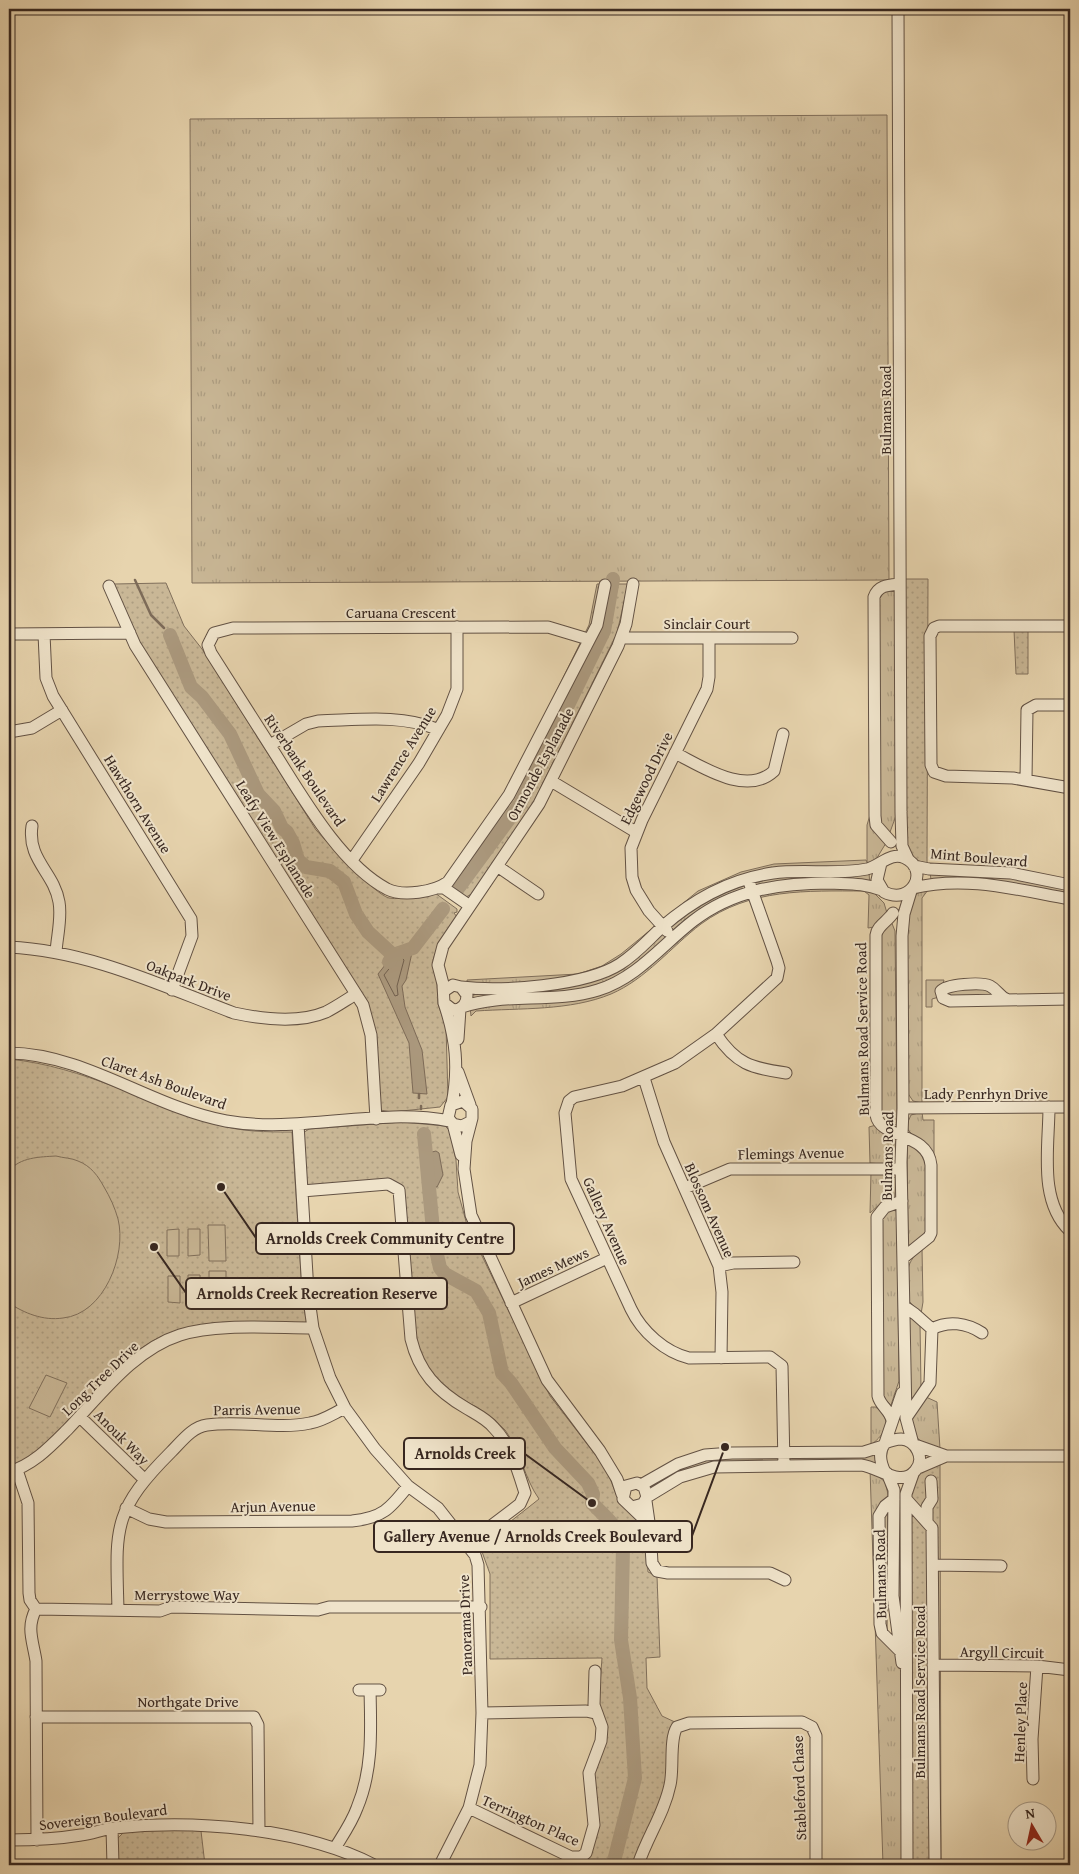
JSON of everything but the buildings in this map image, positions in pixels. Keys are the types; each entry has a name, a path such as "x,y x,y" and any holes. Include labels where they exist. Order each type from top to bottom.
{"street":[{"name":"Bulmans Road","path":"898,9 901,812 902,846 911,862"},
{"name":"Ormonde Esplanade","path":"444,991 438,960 443,946 536,809 551,781 621,638 633,584"},
{"path":"891,842 876,825 874,816 874,596 878,589 884,586 900,584"},
{"path":"440,888 448,882 508,795 597,625 604,585"},
{"name":"Leafy View Esplanade","path":"109,586 130,633 363,1005 369,1024 376,1119"},
{"path":"1070,626 939,626 934,628 930,636 931,765 934,772 946,776 1026,780 1070,788"},
{"name":"Lawrence Avenue","path":"352,860 419,762 447,714 457,689 457,627"},
{"name":"Caruana Crescent","path":"214,633 233,628 548,627 588,639"},
{"path":"9,634 130,633"},
{"name":"Riverbank Boulevard","path":"214,633 208,641 210,653 318,821 352,860 374,881 389,890 404,894 440,888"},
{"name":"Hawthorn Avenue","path":"44,634 46,678 62,710 191,918 192,936 172,990"},
{"name":"Sinclair Court","path":"621,638 792,638"},
{"name":"Edgewood Drive","path":"674,938 642,902 634,883 631,848 636,832 707,689 709,638"},
{"path":"1026,780 1027,710 1036,705 1070,705"},
{"path":"9,732 32,728 62,710"},
{"path":"270,745 306,724 318,722 403,720 420,722 437,729"},
{"path":"675,753 730,780 765,777 774,771 783,734"},
{"path":"551,781 636,832"},
{"name":"Bulmans Road","path":"882,862 901,812"},
{"path":"32,826 33,850 51,881 59,902 56,952"},
{"path":"444,1003 449,1009 461,1008 480,1002 571,996 599,990 638,968 708,911 725,901 752,892 798,883 862,883 898,896 912,890 917,877 911,862 895,856 857,870 789,871 748,879 712,892 663,927 620,964 584,980 491,989 450,986 444,991 444,1003 456,1055 457,1071 451,1105 447,1113 452,1123 464,1169 470,1215 552,1388 600,1451 617,1479 625,1502 650,1527"},
{"path":"882,862 877,880 883,891"},
{"name":"Mint Boulevard","path":"911,862 929,869 1011,873 1070,886"},
{"path":"497,866 538,894"},
{"path":"748,879 752,892"},
{"name":"Mint Boulevard","path":"912,890 938,883 987,884 1070,900"},
{"path":"440,888 444,888 470,906"},
{"name":"Bulmans Road","path":"912,890 904,914 902,936 903,1108 901,1169 906,1418 914,1444"},
{"name":"Bulmans Road","path":"883,891 902,936"},
{"name":"Gallery Avenue","path":"752,892 777,961 779,973 773,982 716,1034 675,1064 644,1078 602,1092 580,1094 569,1101 566,1106 571,1179 636,1319 667,1350 690,1358 770,1357 780,1363 783,1372 784,1452"},
{"name":"Bulmans Road Service Road","path":"893,912 889,920 876,930 876,1115 881,1126 914,1140 930,1156 932,1191 931,1233 929,1238 903,1258"},
{"name":"Oakpark Drive","path":"9,948 56,952 119,969 234,1014 279,1019 302,1017 326,1012 356,994"},
{"path":"440,974 459,986 467,995 466,1002 461,1008 456,1055"},
{"path":"1008,1000 1002,998 990,986 986,985 949,985 941,991 943,998 950,1001 1070,999"},
{"path":"716,1034 733,1056 743,1063 763,1070 786,1073"},
{"name":"Claret Ash Boulevard","path":"9,1053 43,1057 80,1067 202,1115 253,1124 298,1124 402,1118 452,1123"},
{"path":"457,1071 473,1114 470,1122 464,1169"},
{"name":"Blossom Avenue","path":"644,1078 662,1137 719,1266 722,1292 721,1358"},
{"path":"451,1105 463,1101 470,1105"},
{"name":"Claret Ash Boulevard","path":"402,1118 451,1105"},
{"path":"1049,1107 1051,1200 1062,1224 1070,1231"},
{"name":"Lady Penrhyn Drive","path":"903,1108 1070,1107"},
{"path":"452,1123 462,1126 470,1122"},
{"name":"Panorama Drive","path":"298,1124 308,1292 313,1328 330,1378 345,1408 375,1449 408,1486 438,1508 475,1555 478,1565 481,1607 482,1713 480,1765 469,1808 440,1865"},
{"name":"Flemings Avenue","path":"685,1188 718,1172 735,1168 901,1169"},
{"path":"302,1191 388,1184 399,1190 411,1339 414,1353 427,1377 438,1389 484,1419 500,1434 509,1449 526,1493 520,1504 466,1545"},
{"path":"892,1421 892,1417 882,1405 878,1396 877,1217 881,1210 902,1201"},
{"name":"James Mews","path":"511,1303 607,1258"},
{"path":"719,1266 733,1263 794,1262"},
{"path":"905,1307 932,1329"},
{"path":"932,1329 940,1325 963,1324 982,1333"},
{"name":"Long Tree Drive","path":"13,1471 50,1448 144,1353 180,1335 212,1329 313,1328"},
{"path":"906,1418 930,1383 932,1329"},
{"name":"Bulmans Road","path":"884,1444 905,1377"},
{"name":"Parris Avenue","path":"118,1610 116,1546 121,1521 126,1508 144,1479 192,1431 200,1426 310,1423 345,1408"},
{"name":"Anouk Way","path":"80,1417 144,1479"},
{"path":"622,1494 626,1486 639,1484 678,1464 706,1455 784,1452 864,1452 901,1439 946,1456 1070,1456"},
{"path":"884,1444 881,1459 886,1473"},
{"path":"914,1444 920,1456 915,1471"},
{"path":"600,1451 624,1475 639,1484 646,1491 652,1563 662,1573 770,1573 785,1580"},
{"path":"784,1452 784,1466"},
{"path":"632,1507 640,1506 646,1499 680,1477 696,1471 726,1466 861,1465 900,1478 946,1456"},
{"path":"13,1471 28,1502 29,1594 30,1600 36,1609 30,1623 30,1633 36,1661 36,1840"},
{"name":"Bulmans Road","path":"907,1865 906,1704 908,1650 906,1500 915,1471"},
{"name":"Bulmans Road","path":"886,1473 892,1484 894,1499 894,1596 906,1704"},
{"path":"922,1509 932,1499 930,1481"},
{"name":"Arjun Avenue","path":"126,1508 150,1519 166,1522 352,1521 368,1519 383,1514 408,1486"},
{"name":"Bulmans Road Service Road","path":"894,1499 885,1506 879,1516 880,1624 882,1633 901,1652"},
{"name":"Bulmans Road Service Road","path":"906,1500 922,1509 932,1528 935,1865"},
{"path":"933,1565 1001,1566"},
{"name":"Merrystowe Way","path":"36,1609 160,1611 171,1607 318,1610 329,1606 481,1607"},
{"name":"Argyll Circuit","path":"933,1666 1037,1666 1070,1670"},
{"name":"Henley Place","path":"1033,1779 1032,1738 1037,1666"},
{"path":"581,1861 586,1853 594,1825 589,1773 601,1741 602,1727 596,1713 593,1694 595,1671"},
{"path":"336,1848 357,1808 366,1778 370,1746 370,1690"},
{"path":"482,1713 586,1711 596,1713"},
{"name":"Northgate Drive","path":"36,1717 254,1717 258,1725 259,1831"},
{"name":"Stableford Chase","path":"638,1865 664,1808 672,1775 674,1733 677,1727 689,1723 793,1722 802,1722 812,1727 816,1736 816,1865"},
{"name":"Terrington Place","path":"469,1808 581,1861"},
{"name":"Sovereign Boulevard","path":"9,1840 36,1840 77,1836 112,1828 179,1823 292,1836 336,1848 374,1865"},
{"path":"112,1828 113,1865"},
{"name":"Panorama Drive","path":"431,1865 449,1847"}],"green space":[{"path":"887,115 889,580 192,583 190,119"},
{"path":"905,579 928,579 927,866 913,856 908,849 906,840"},
{"path":"166,583 184,626 202,649 316,830 373,888 389,898 395,899 435,893 457,909 457,912 454,913 457,917 438,945 433,960 438,1004 446,1027 448,1097 440,1107 392,1112 380,1110 372,1024 136,640 114,584"},
{"path":"597,584 628,584 617,633 532,805 473,893 463,899 445,882 508,790 589,625"},
{"path":"884,592 896,592 897,813 886,843 869,871 870,889 884,903 887,913 874,927 868,928 869,895 864,891 800,892 759,898 720,912 701,924 636,980 611,994 562,1006 476,1011 471,1016 467,980 578,974 602,966 621,954 698,891 741,872 774,864 866,860 867,862 867,825 878,788 877,602"},
{"path":"1014,630 1028,630 1028,674 1016,674"},
{"path":"930,872 995,874 1070,888 1070,895 931,880"},
{"path":"928,890 922,898 922,1103 913,1101 907,1092 907,919 914,896"},
{"path":"891,921 895,931 897,1123 892,1128 880,1119 880,930"},
{"path":"926,980 944,980 939,997 932,999 932,1007 926,1007"},
{"path":"989,988 994,995 948,997 947,992 950,989"},
{"path":"9,1059 37,1063 64,1070 225,1127 254,1131 292,1132 303,1304 307,1323 224,1322 191,1327 158,1338 126,1360 112,1373 43,1446 24,1460 9,1466"},
{"path":"922,1112 923,1120 934,1120 934,1156 908,1130 907,1124 911,1115"},
{"path":"402,1122 445,1126 450,1131 456,1160 458,1192 467,1225 550,1396 608,1473 619,1502 641,1522 645,1529 648,1572 657,1576 660,1657 646,1658 647,1688 662,1716 677,1723 670,1777 634,1865 585,1865 595,1836 592,1790 602,1658 490,1659 490,1574 481,1549 482,1544 539,1499 505,1430 487,1414 446,1388 429,1371 422,1359 414,1336 399,1184 306,1188 303,1133 309,1129"},
{"path":"876,1125 895,1139 897,1156 895,1161 882,1164 870,1163 869,1127"},
{"path":"907,1141 926,1158 927,1232 908,1249"},
{"path":"56,1156 83,1163 97,1175 114,1207 120,1233 115,1265 101,1294 90,1306 78,1314 56,1319 34,1315 9,1303 9,1171 24,1160"},
{"path":"871,1172 889,1174 896,1178 895,1196 880,1204 870,1213"},
{"path":"893,1209 897,1212 899,1381 891,1405 883,1398 882,1212"},
{"path":"208,1225 225,1225 226,1261 209,1261"},
{"path":"179,1229 179,1256 167,1256 167,1230"},
{"path":"188,1229 200,1229 200,1255 188,1256"},
{"path":"922,1248 923,1302 921,1314 909,1301 907,1278 911,1260"},
{"path":"209,1271 226,1271 226,1307 209,1307"},
{"path":"188,1275 200,1275 201,1303 188,1303"},
{"path":"168,1276 180,1276 180,1303 168,1302"},
{"path":"909,1315 920,1323 921,1388 926,1397 937,1402 940,1449 922,1442 909,1426"},
{"path":"46,1375 67,1383 50,1417 29,1408"},
{"path":"871,1407 876,1407 881,1412 886,1422 886,1427 871,1445"},
{"path":"879,1451 879,1465 872,1462 740,1462 653,1488 648,1483 684,1466 716,1456"},
{"path":"940,1461 941,1865 907,1865 908,1499 913,1477"},
{"path":"870,1469 885,1482 888,1494 887,1645 901,1652 907,1865 883,1865"},
{"path":"174,1829 201,1831 205,1865 117,1865 116,1840 124,1832"}],"water":[{"path":"413,948 406,980 402,986 405,1007 422,1050 427,1094 413,1093 409,1043 378,974 393,955"},
{"path":"436,1151 439,1153 443,1175 437,1187 430,1186 425,1162 428,1153"}],"waterway":[{"path":"459,887 520,804 604,631 613,579"},
{"path":"135,580 151,615 164,628"},
{"path":"170,635 191,687 202,697 230,734 258,794 274,811 282,828 287,832 293,843 298,860 306,867 330,871 344,882 356,914 368,932 393,955 389,962"},
{"path":"393,955 413,948 443,909"},
{"path":"424,1134 434,1241 440,1268 445,1274 476,1291 489,1313 502,1373 511,1383 555,1448 588,1483 593,1494 592,1503 615,1528 623,1547 621,1640 630,1698 635,1778 613,1865"}],"place":[{"name":"Arnolds Creek Community Centre","path":"221,1187"},
{"name":"Arnolds Creek Recreation Reserve","path":"154,1247"},
{"name":"Gallery Avenue / Arnolds Creek Boulevard","path":"725,1447"},
{"name":"Arnolds Creek","path":"592,1503"}]}
